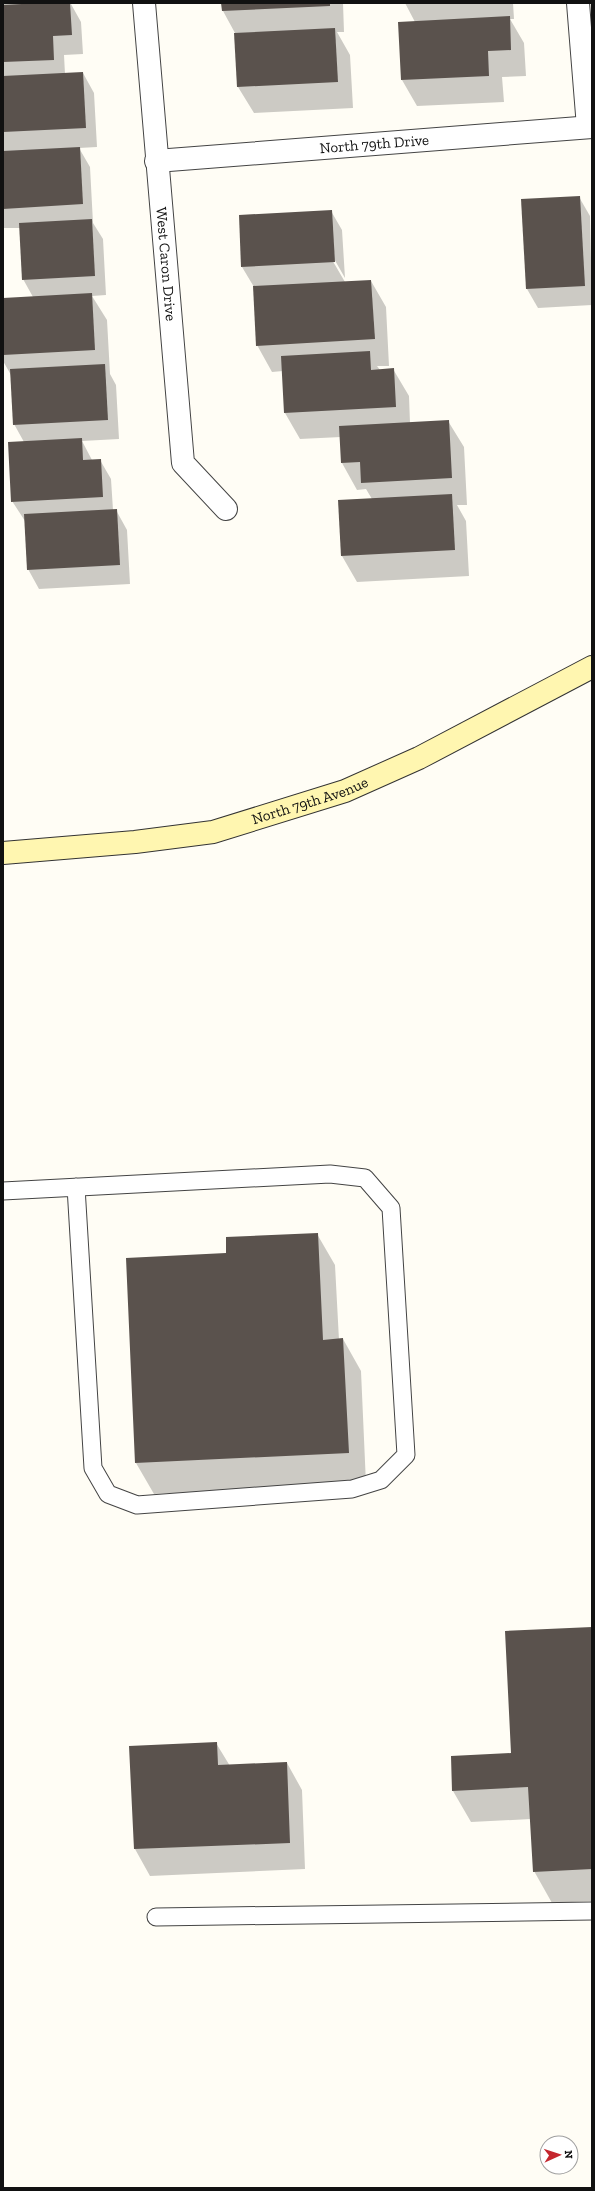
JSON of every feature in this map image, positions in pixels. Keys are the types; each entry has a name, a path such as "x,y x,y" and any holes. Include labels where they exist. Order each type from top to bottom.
{"street":[{"name":"West Caron Drive","path":"144,3 156,160 183,463 226,509"},
{"path":"578,3 590,127"},
{"name":"North 79th Drive","path":"156,160 590,127"},
{"name":"North 79th Avenue","path":"3,853 135,842 213,832 346,791 418,758 592,666"}],"lane":[{"path":"3,1191 76,1187 330,1174 365,1178 391,1208 406,1454 381,1480 352,1489 137,1505 108,1494 93,1468 76,1187"},
{"path":"156,1917 592,1911"}],"building":[{"path":"70,3 72,35 53,36 54,60 3,62 3,5"},
{"path":"221,3 330,3 330,6 222,11"},
{"path":"510,16 511,50 488,51 489,76 401,80 398,22"},
{"path":"335,28 338,82 237,87 234,33"},
{"path":"83,72 86,128 3,132 3,76"},
{"path":"80,147 83,204 3,209 3,151"},
{"path":"580,196 585,286 526,289 521,199"},
{"path":"332,210 335,262 241,267 239,215"},
{"path":"92,219 95,276 22,280 19,223"},
{"path":"371,280 375,339 256,346 253,286"},
{"path":"92,293 95,350 3,355 3,298"},
{"path":"370,351 371,370 394,368 396,407 284,413 281,356"},
{"path":"105,364 108,420 13,425 10,369"},
{"path":"449,420 452,478 361,483 360,462 341,463 339,426"},
{"path":"82,438 83,460 101,459 103,497 11,502 8,442"},
{"path":"452,494 455,550 341,556 338,500"},
{"path":"117,509 120,565 27,570 24,514"},
{"path":"318,1233 323,1340 343,1338 349,1453 135,1463 126,1258 226,1253 226,1237"},
{"path":"592,1627 592,1869 533,1872 528,1787 452,1791 451,1756 511,1753 505,1631"},
{"path":"217,1742 218,1765 287,1762 290,1843 134,1849 129,1746"}]}
